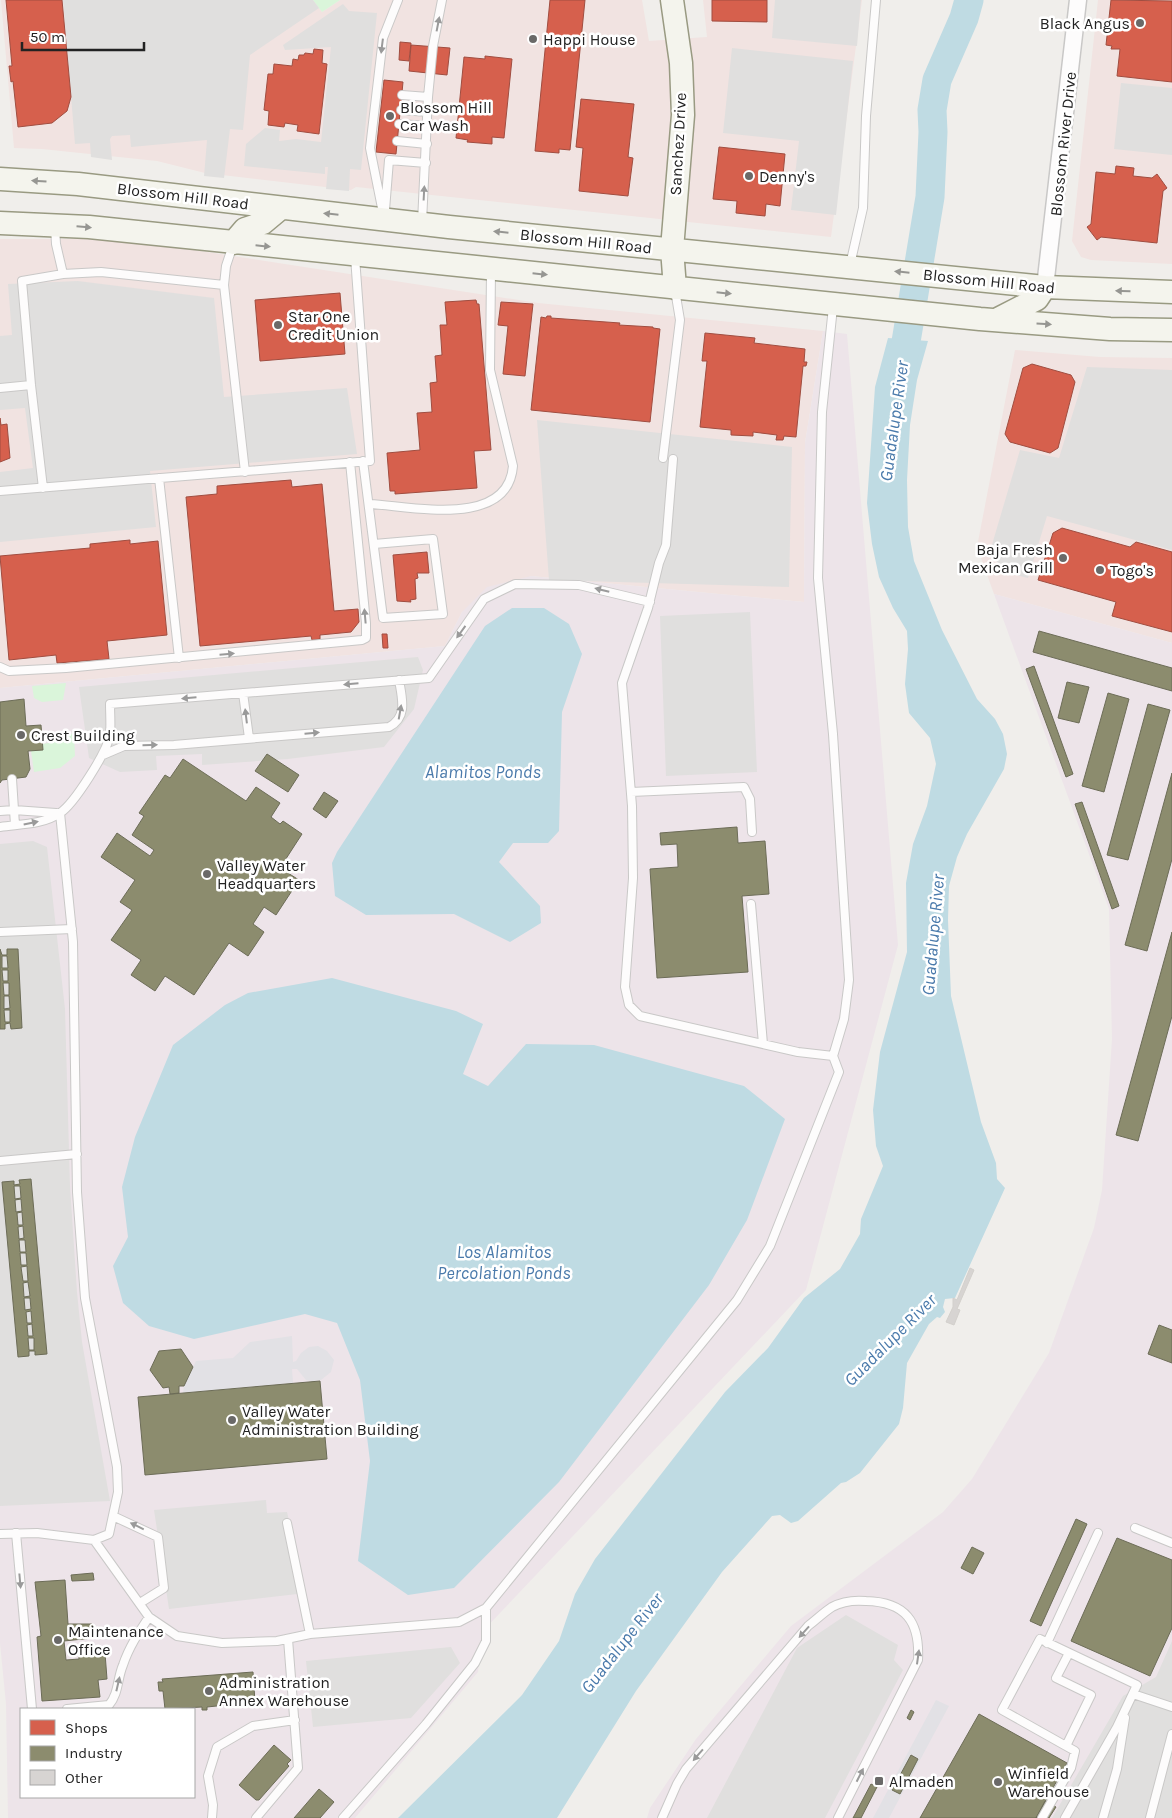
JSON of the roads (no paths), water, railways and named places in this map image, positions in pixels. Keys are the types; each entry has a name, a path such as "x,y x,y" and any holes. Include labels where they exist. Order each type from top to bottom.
{"main road":[{"name":"Sanchez Drive","path":"672,0 682,63 682,115 672,250 675,288"},
{"name":"Blossom Hill Road","path":"0,179 78,184 384,220 1045,287 1172,292"},
{"path":"233,243 245,229 263,223 281,208"},
{"path":"0,223 55,225 988,320 1110,329 1172,330"},
{"path":"988,320 1037,299 1045,287"}],"street":[{"name":"Blossom River Drive","path":"1045,287 1078,0"}],"lane":[{"path":"384,220 370,148 374,138 378,108 383,38 398,0"},
{"path":"422,224 428,97 433,46 442,0"},
{"path":"858,267 863,208 866,116 876,0"},
{"path":"402,95 428,97"},
{"path":"401,110 428,112"},
{"path":"399,124 428,126"},
{"path":"397,141 427,144"},
{"path":"372,157 426,163"},
{"path":"384,220 389,160"},
{"path":"55,225 56,244 63,274"},
{"path":"233,243 226,266 224,285 245,472"},
{"path":"0,491 370,461 355,255"},
{"path":"370,504 450,510 473,508 498,494 512,479 513,466 490,370 492,269"},
{"path":"43,488 30,385 22,281 63,274 101,272 224,285"},
{"path":"663,458 680,320 675,288"},
{"path":"94,1540 150,1617 177,1636 222,1642 288,1639 310,1634 459,1622 486,1608 737,1300 770,1246 839,1072 833,1056 844,1019 849,980 833,734 818,578 822,412 833,304"},
{"path":"0,388 30,385"},
{"path":"673,459 666,545 659,562 650,602 622,682 631,792 633,878 625,987 629,1005 640,1016 798,1052 833,1056"},
{"path":"364,461 370,504 374,544 383,618 443,614 433,539 374,544"},
{"path":"0,667 10,671 29,670 356,642 366,638 350,462"},
{"path":"159,478 179,658"},
{"path":"0,827 30,824 60,813 83,786 103,755 110,736 110,704 429,678 484,599 515,584 579,584 650,602"},
{"path":"103,755 124,746 174,745 389,727 398,722 402,713 399,680"},
{"path":"244,693 249,738"},
{"path":"110,736 124,746"},
{"path":"12,779 15,825"},
{"path":"631,792 744,787 750,799 752,832"},
{"path":"0,811 60,813"},
{"path":"0,1534 16,1532 94,1540 109,1534 118,1492 117,1467 85,1298 77,1154 72,929 60,813"},
{"path":"751,904 763,1044"},
{"path":"0,932 72,929"},
{"path":"0,1161 77,1154"},
{"path":"114,1516 158,1537 164,1588 140,1603"},
{"path":"287,1522 310,1634"},
{"path":"1135,1528 1172,1543"},
{"path":"16,1532 32,1708"},
{"path":"1047,1643 1098,1532"},
{"path":"662,1818 686,1769 808,1626 832,1607 853,1600 878,1601 899,1607 912,1621 919,1639 918,1660 838,1818"},
{"path":"343,1818 426,1724 475,1663 486,1641 486,1608"},
{"path":"78,1708 109,1705 114,1699 122,1667 134,1639 150,1617"},
{"path":"256,1818 298,1768 288,1639"},
{"path":"1042,1818 1071,1768 1075,1751 1002,1710 1040,1639 1137,1685 1118,1727 1065,1818"},
{"path":"1066,1746 1091,1696 1056,1678 1070,1653"},
{"path":"1133,1694 1172,1707"},
{"path":"1103,1818 1117,1769 1127,1707"},
{"path":"212,1818 213,1805 208,1776 217,1747 253,1726 295,1720"},
{"path":"1150,1818 1172,1734"}],"water":[{"path":"888,338 928,341 917,380 910,425 907,480 908,527 914,561 942,630 977,699 995,719 1003,734 1007,754 1004,769 967,834 957,857 949,886 948,920 951,996 981,1122 996,1163 997,1179 1005,1188 955,1298 945,1299 943,1307 945,1312 940,1318 937,1317 929,1324 907,1363 903,1408 899,1424 860,1473 841,1483 798,1521 791,1523 780,1515 772,1516 722,1572 636,1691 557,1818 398,1818 522,1695 559,1641 575,1594 595,1559 725,1392 768,1348 804,1298 840,1269 860,1234 861,1219 883,1166 876,1146 873,1110 880,1052 907,952 906,883 913,844 927,806 936,764 930,738 909,713 905,684 908,649 907,631 893,608 879,577 872,544 867,503 875,387"},
{"name":"Alamitos Ponds","path":"512,608 544,608 569,624 582,654 562,712 559,831 548,843 513,843 499,862 540,906 541,923 510,942 454,914 366,915 335,896 332,863 337,852 485,626"},
{"name":"Los Alamitos Percolation Ponds","path":"332,978 456,1011 483,1024 463,1074 488,1086 526,1044 594,1045 744,1086 785,1119 747,1220 709,1285 559,1482 454,1588 408,1595 358,1561 370,1461 360,1380 337,1323 305,1314 194,1339 149,1326 123,1303 113,1266 128,1237 122,1187 135,1137 173,1045 225,1005 248,993"}],"waterway":[{"name":"Guadalupe River","path":"900,378 930,197 933,132 932,110 937,80 964,18 969,0"}],"place":[{"name":"Black Angus","path":"1140,23"},
{"name":"Happi House","path":"533,39"},
{"name":"Blossom Hill Car Wash","path":"390,116"},
{"name":"Denny's","path":"749,176"},
{"name":"Star One Credit Union","path":"278,325"},
{"name":"Baja Fresh Mexican Grill","path":"1063,558"},
{"name":"Togo's","path":"1100,570"},
{"name":"Crest Building","path":"21,735"},
{"name":"Valley Water Headquarters","path":"207,874"},
{"name":"Valley Water Administration Building","path":"232,1420"},
{"name":"Maintenance Office","path":"58,1640"},
{"name":"Administration Annex Warehouse","path":"209,1691"},
{"name":"Almaden","path":"879,1781"},
{"name":"Winfield Warehouse","path":"998,1782"}]}
